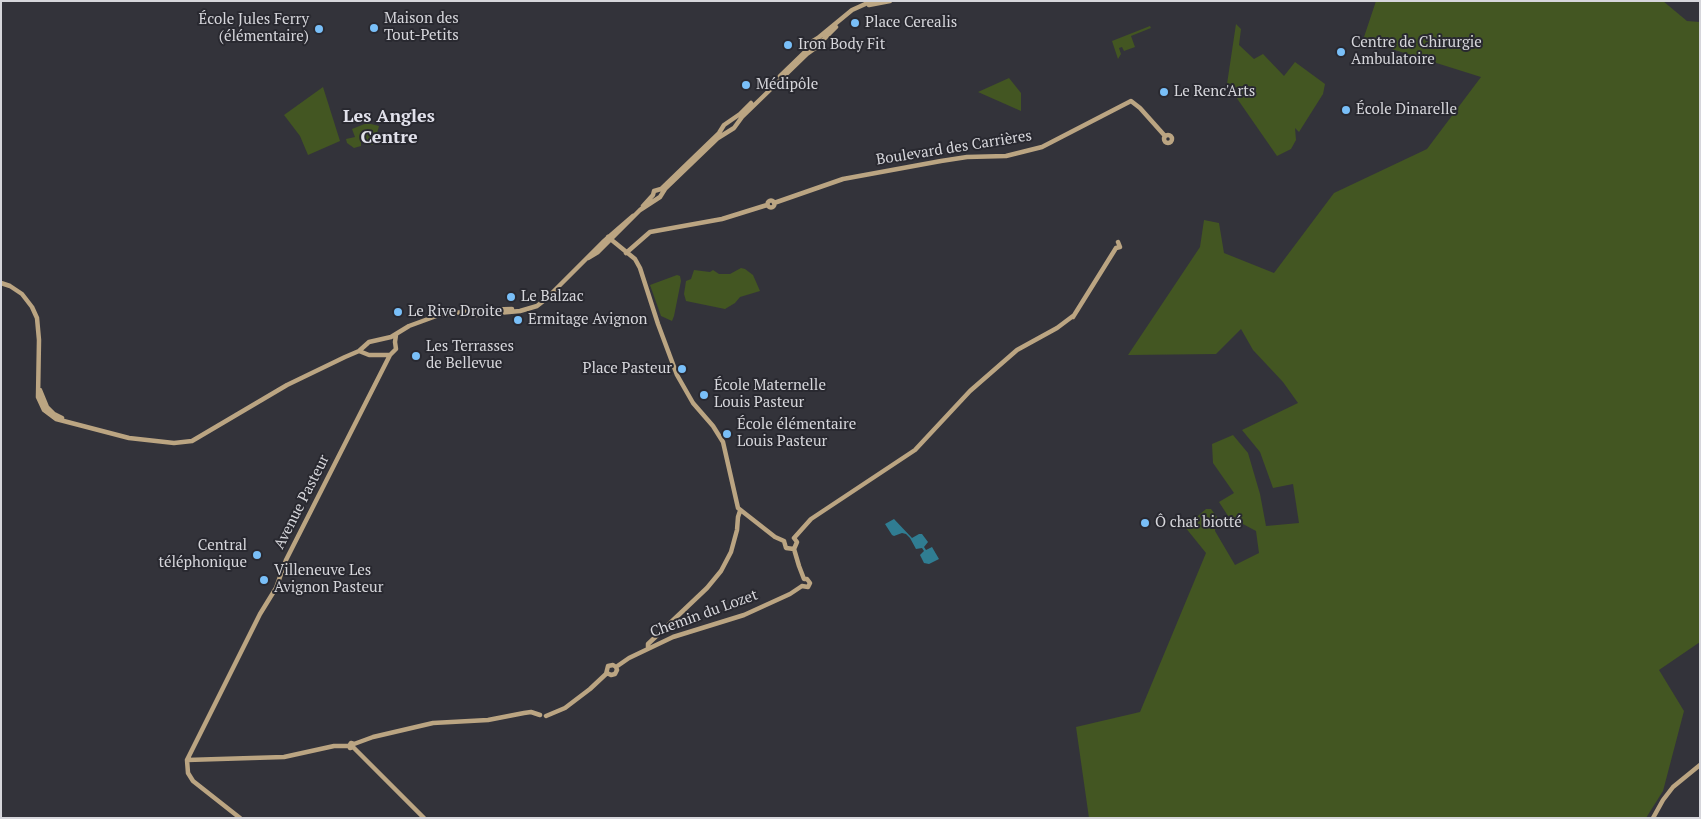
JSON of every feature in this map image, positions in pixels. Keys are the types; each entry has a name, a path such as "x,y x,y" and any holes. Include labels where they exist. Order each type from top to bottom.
{"street":[{"path":"818,41 852,10 872,1"},
{"path":"813,47 812,41 818,41 853,12 869,5 890,1"},
{"path":"722,132 730,132 734,122 752,107 813,47 819,47 818,41"},
{"name":"Boulevard des Carrières","path":"626,252 650,232 722,219 767,205 769,208 774,203 843,179 967,157 1006,156 1042,147 1131,101 1140,108 1165,136"},
{"path":"1,283 10,286 22,294 35,312 39,328 39,400 46,412 56,419 129,438 187,442 202,436 295,381 359,351 369,342 396,335 403,329 428,318 460,313 476,315 523,310 537,306 588,258 598,252 626,220 634,216 655,196 654,191 660,192 722,132 724,125 729,120 734,122"},
{"path":"610,239 634,259 640,268 677,375 693,403 713,426 723,442 735,499 740,511 778,539 784,541"},
{"path":"794,538 811,519 915,450 970,391 1022,347 1057,328 1073,316 1116,248"},
{"path":"388,338 394,342 396,335"},
{"name":"Avenue Pasteur","path":"187,760 260,614 276,588 286,560 386,362 396,349 394,342"},
{"path":"364,347 366,354"},
{"path":"359,351 369,356 390,355"},
{"path":"381,355 386,362"},
{"path":"648,648 648,644 707,588 721,572 732,552 740,511"},
{"path":"784,541 789,537 794,538"},
{"path":"794,538 797,542 794,549 804,579 808,580 810,584 806,588 801,583 804,579"},
{"path":"784,541 786,548 794,549"},
{"name":"Chemin du Lozet","path":"546,716 565,708 607,673 615,674 616,667 628,658 686,632 744,614 790,594 802,586"},
{"path":"657,644 658,635"},
{"path":"240,818 193,781 188,773 187,760 284,757 334,746 352,746 385,733 437,722 488,720 524,713 540,715"},
{"path":"352,746 424,818"},
{"path":"1653,818 1673,787 1700,765"}],"green space":[{"path":"1376,1 1663,1 1687,21 1700,22 1700,642 1659,670 1684,711 1663,791 1646,818 1089,818 1076,727 1140,712 1206,553 1185,527 1206,509 1211,509 1217,517 1215,531 1235,565 1259,553 1256,531 1228,516 1219,502 1234,493 1213,463 1212,444 1233,435 1248,453 1260,494 1266,526 1299,523 1293,484 1273,488 1260,452 1242,430 1298,403 1283,382 1253,350 1241,329 1216,354 1128,355 1200,247 1204,220 1219,223 1224,253 1274,273 1334,193 1427,149 1481,77 1363,40"},
{"path":"1236,24 1241,29 1239,45 1254,59 1263,54 1284,76 1295,62 1325,84 1323,94 1299,132 1295,128 1296,140 1291,149 1277,156 1227,84"},
{"path":"1150,26 1151,28 1131,36 1135,47 1124,51 1122,47 1119,48 1121,54 1118,59 1112,41"},
{"path":"1009,78 1021,93 1021,111 978,92"},
{"path":"323,87 340,141 308,155 300,136 284,115"},
{"path":"367,123 379,126 374,144 371,145 369,140 361,142 361,146 354,148 347,143 346,139 355,137 352,129"},
{"path":"741,268 753,275 760,291 740,297 735,303 725,309 686,301 684,294 686,281 691,279 694,270 710,272 713,270 719,274 730,274"},
{"path":"677,275 680,276 681,281 672,321 661,316 650,285"}],"water":[{"path":"894,519 912,538 922,534 928,542 924,547 926,550 932,547 939,559 929,564 924,563 920,555 924,551 922,548 916,549 906,534 892,535 885,524"}],"place":[{"name":"Place Cerealis","path":"855,23"},
{"name":"Maison des Tout-Petits","path":"374,28"},
{"name":"École Jules Ferry (élémentaire)","path":"319,29"},
{"name":"Iron Body Fit","path":"788,45"},
{"name":"Centre de Chirurgie Ambulatoire","path":"1341,52"},
{"name":"Médipôle","path":"746,85"},
{"name":"Le Renc'Arts","path":"1164,92"},
{"name":"École Dinarelle","path":"1346,110"},
{"name":"Le Balzac","path":"511,297"},
{"name":"Le Rive Droite","path":"398,312"},
{"name":"Ermitage Avignon","path":"518,320"},
{"name":"Les Terrasses de Bellevue","path":"416,356"},
{"name":"Place Pasteur","path":"682,369"},
{"name":"École Maternelle Louis Pasteur","path":"704,395"},
{"name":"École élémentaire Louis Pasteur","path":"727,434"},
{"name":"Ô chat biotté","path":"1145,523"},
{"name":"Central téléphonique","path":"257,555"},
{"name":"Villeneuve Les Avignon Pasteur","path":"264,580"}],"district":[{"name":"Les Angles Centre","path":"389,127"}]}
